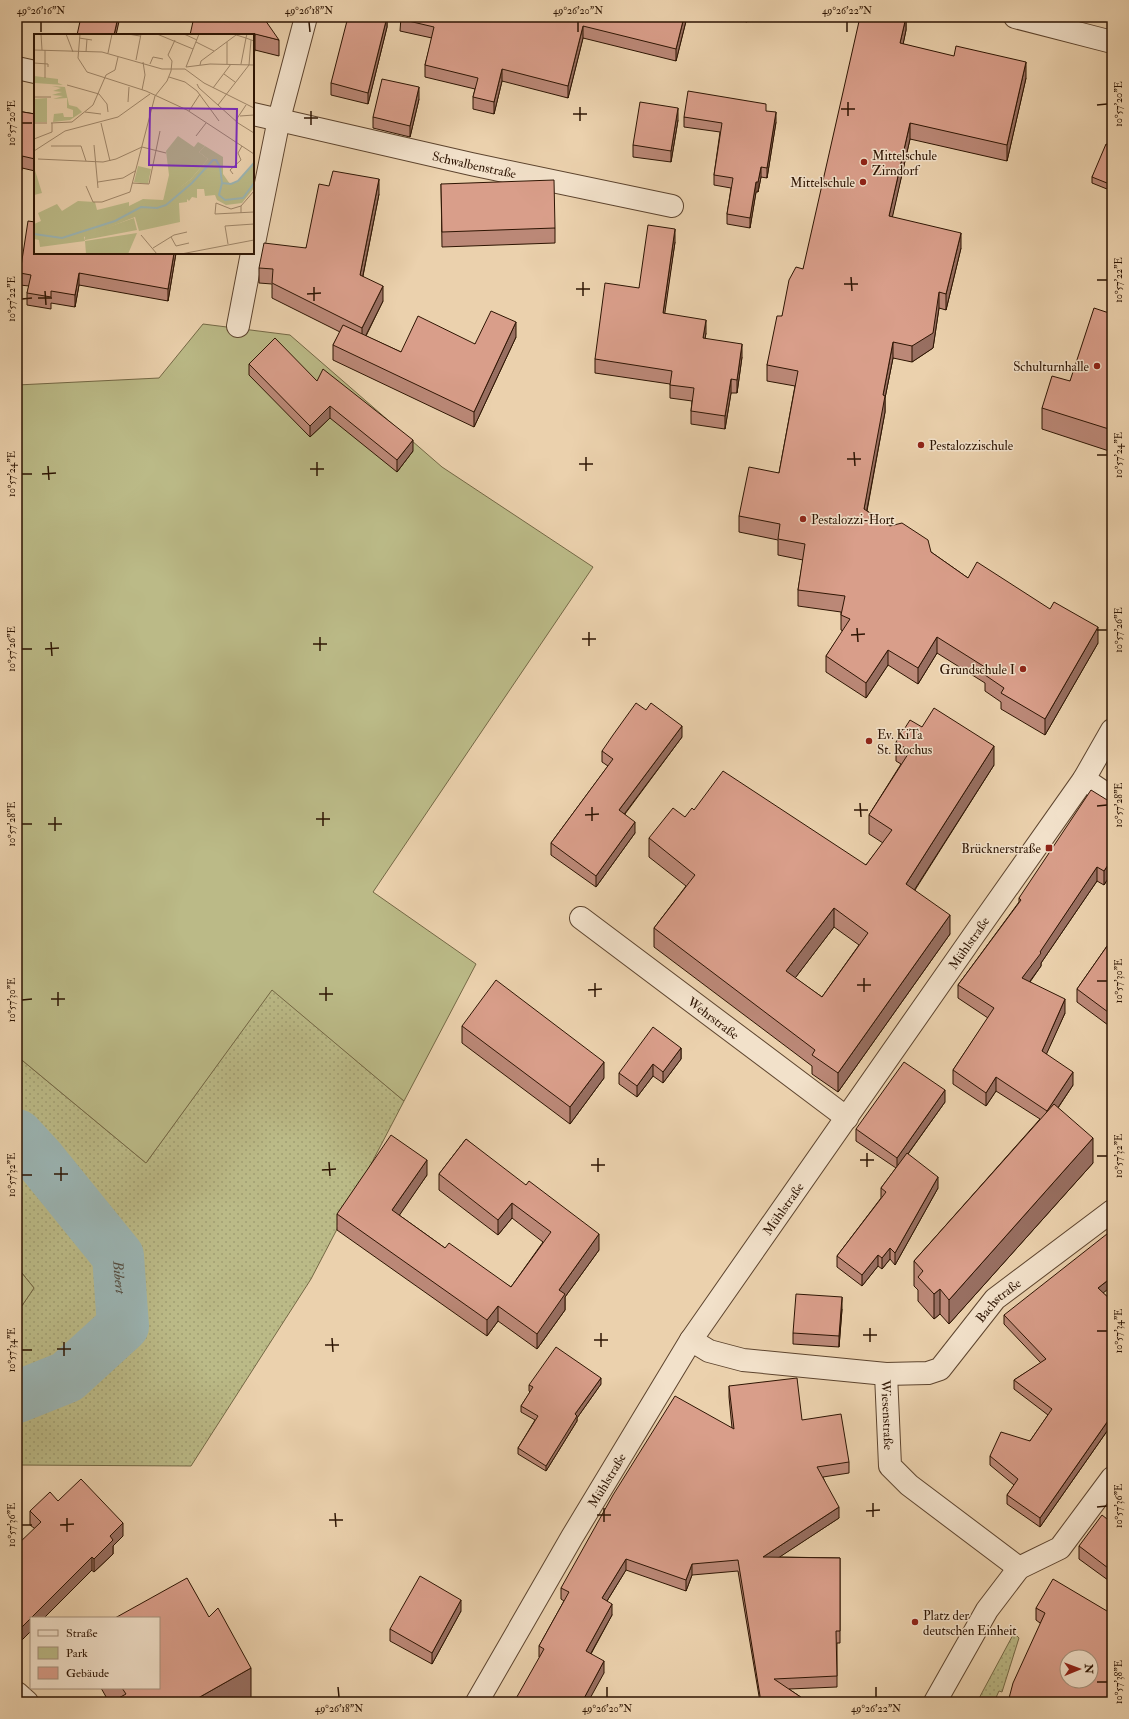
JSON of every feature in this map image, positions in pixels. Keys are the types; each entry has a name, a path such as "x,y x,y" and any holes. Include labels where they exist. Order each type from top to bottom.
{"street":[{"path":"254,243 278,119 306,17"},
{"path":"1015,17 1112,42"},
{"path":"17,68 34,72"},
{"name":"Schwalbenstraße","path":"254,114 471,164 672,206"},
{"path":"238,326 252,254"},
{"name":"Mühlstraße","path":"477,1702 572,1537 691,1340 1084,779 1112,730"},
{"path":"1084,779 1112,798"},
{"name":"Wehrstraße","path":"581,918 847,1118"},
{"name":"Bachstraße","path":"886,1374 928,1373 940,1369 995,1299 1112,1211"},
{"name":"Wiesenstraße","path":"691,1340 709,1351 743,1360 886,1374 890,1466 909,1485 1019,1568"},
{"path":"935,1702 987,1610 1019,1568 1060,1548 1112,1478"},
{"path":"17,1693 27,1702"}],"green space":[{"path":"203,324 290,335 442,467 593,567 373,892 476,964 404,1101 272,990 146,1163 17,1056 17,385 159,378"},
{"path":"272,989 404,1101 311,1279 191,1466 17,1465 17,1313 34,1288 17,1267 17,1056 146,1163"},
{"path":"17,1267 34,1288 17,1313"},
{"path":"1014,1633 1019,1638 1002,1692 999,1691 994,1702 977,1702"}],"building":[{"path":"17,17 19,17 18,26 17,26"},
{"path":"81,17 118,17 114,34 77,34"},
{"path":"194,17 263,17 279,40 255,34 254,38 254,34 190,34"},
{"path":"348,17 387,17 368,93 331,83"},
{"path":"401,17 684,17 676,49 583,26 568,86 502,69 494,102 473,97 478,78 425,65 434,27 400,19"},
{"path":"860,17 906,17 900,43 954,56 956,46 1026,62 1007,145 910,123 889,216 961,233 946,294 939,292 933,333 912,346 893,342 883,395 885,396 864,509 890,526 902,523 928,540 931,552 968,578 977,562 1050,609 1054,602 1098,627 1045,719 1001,693 1004,688 985,675 988,669 937,637 918,668 888,650 866,683 826,656 850,619 841,615 845,596 798,590 805,544 778,539 780,524 739,516 749,467 779,473 798,371 767,365 777,316 782,316 789,280 796,267 803,269"},
{"path":"382,79 419,87 410,126 373,117"},
{"path":"688,91 766,104 766,111 776,112 767,168 761,167 758,182 756,182 750,218 727,214 733,178 714,175 722,123 684,117"},
{"path":"640,102 678,108 671,151 633,145"},
{"path":"17,111 34,114 34,159 22,156 17,186"},
{"path":"1106,144 1112,146 1112,185 1092,177"},
{"path":"333,171 379,179 360,275 383,286 362,328 272,283 273,269 259,268 264,243 306,248 319,184 329,186"},
{"path":"554,180 555,228 442,232 441,184"},
{"path":"28,221 34,222 34,254 174,254 168,289 79,273 75,295 51,291 51,297 27,293 31,275 20,273"},
{"path":"648,225 675,229 663,313 706,320 703,338 742,344 737,380 731,379 725,416 691,411 694,388 670,385 672,371 595,359 605,283 639,288"},
{"name":"Schulturnhalle","path":"1094,308 1112,314 1112,430 1042,408 1052,376 1070,381"},
{"path":"491,311 516,322 474,412 333,345 343,325 401,352 418,316 475,344"},
{"path":"275,338 317,381 323,369 413,440 397,460 330,406 310,426 249,364"},
{"path":"636,703 646,710 651,703 682,726 619,810 635,822 596,876 551,843 613,759 602,751"},
{"path":"934,708 994,746 906,884 950,915 838,1073 812,1055 815,1050 654,928 695,875 649,838 673,808 685,817 692,808 694,810 723,771 866,865 892,830 869,815 910,751 896,742 910,720 922,727","holes":["834,908 868,933 822,997 786,971"]},
{"path":"1091,790 1112,803 1112,859 1104,871 1097,867 1040,952 1041,953 1022,978 1065,999 1042,1051 1073,1072 1047,1111 996,1077 986,1093 953,1070 994,1008 958,985 1021,900 1019,898"},
{"path":"1112,939 1112,1015 1077,989"},
{"path":"496,980 604,1062 570,1107 462,1026"},
{"path":"653,1027 681,1048 663,1072 653,1064 637,1086 619,1073"},
{"path":"904,1062 945,1090 897,1158 856,1129"},
{"path":"1054,1104 1093,1138 949,1300 940,1289 934,1294 918,1277 923,1271 914,1261"},
{"path":"391,1135 427,1160 392,1210 445,1248 449,1243 511,1287 551,1232 512,1203 498,1220 439,1174 466,1139 526,1185 529,1181 599,1234 559,1290 565,1294 537,1334 498,1306 487,1320 337,1214"},
{"path":"907,1153 938,1177 895,1253 890,1248 882,1258 878,1255 862,1275 837,1256 886,1192 881,1188"},
{"path":"1112,1230 1112,1277 1098,1288 1112,1301 1112,1415 1040,1518 1007,1495 1018,1479 990,1456 1001,1432 1030,1441 1052,1409 1014,1380 1046,1359 1004,1315"},
{"path":"796,1294 842,1297 839,1336 793,1333"},
{"path":"556,1347 601,1378 575,1414 577,1416 546,1466 518,1448 538,1416 521,1406 533,1387 529,1385"},
{"path":"797,1378 802,1420 841,1414 849,1462 817,1467 839,1507 763,1557 840,1558 840,1631 836,1631 837,1676 774,1679 808,1702 760,1702 738,1560 692,1564 686,1580 626,1559 602,1598 612,1604 586,1651 604,1661 582,1702 514,1702 544,1649 539,1646 569,1592 561,1588 613,1495 675,1396 734,1429 729,1386"},
{"path":"81,1479 123,1523 110,1536 113,1540 94,1559 92,1557 32,1617 30,1617 30,1619 17,1632 17,1545 41,1522 30,1511 50,1492 58,1501"},
{"path":"1102,1515 1112,1523 1112,1571 1079,1546"},
{"path":"420,1576 461,1600 432,1653 390,1629"},
{"path":"187,1578 209,1617 218,1608 251,1668 191,1702 116,1702 115,1700 126,1694 123,1689 160,1689 160,1617 117,1617"},
{"path":"1053,1579 1112,1614 1112,1702 1008,1702 1013,1683 1045,1613 1036,1608"},
{"path":"324,1698 331,1702 321,1702"}],"waterway":[{"name":"Bibert","path":"17,1135 41,1161 118,1256 123,1326 67,1377 17,1397"}],"place":[{"name":"Mittelschule Zirndorf","path":"864,162"},
{"name":"Mittelschule","path":"863,182"},
{"name":"Schulturnhalle","path":"1097,366"},
{"name":"Pestalozzischule","path":"921,445"},
{"name":"Pestalozzi-Hort","path":"803,519"},
{"name":"Grundschule I","path":"1023,669"},
{"name":"Ev. KiTa St. Rochus","path":"869,741"},
{"name":"Brücknerstraße","path":"1049,848"},
{"name":"Platz der deutschen Einheit","path":"915,1622"}]}
